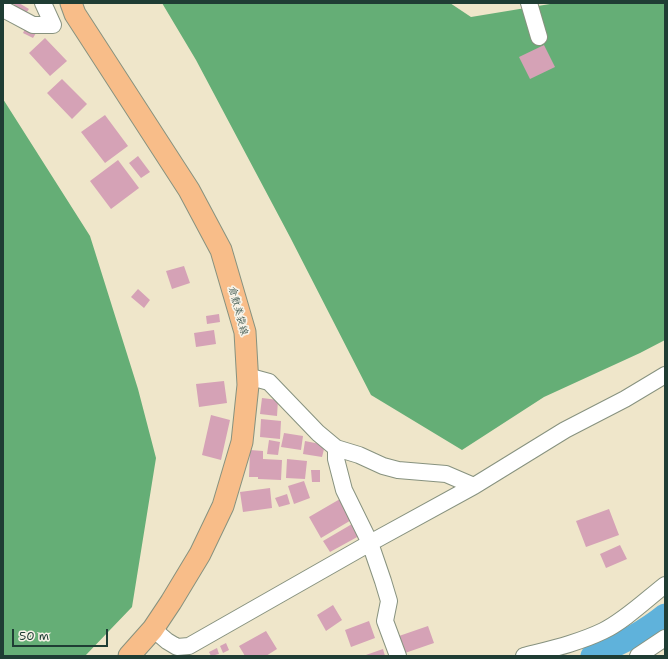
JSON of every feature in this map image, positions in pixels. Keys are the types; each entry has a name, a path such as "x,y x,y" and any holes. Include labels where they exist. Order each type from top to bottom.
{"main road":[{"name":"倉敷美袋線","path":"71,3 75,14 189,190 221,250 245,332 248,385 242,442 223,506 200,554 153,629 129,656"}],"street":[{"path":"3,10 33,25 53,25 43,3"},
{"path":"529,3 539,37"},
{"path":"153,629 167,641 174,652 189,646 370,543 474,486 564,430 625,399 665,375"},
{"path":"247,376 269,382 318,433 336,448 358,455 382,466 398,470 446,474 474,486"},
{"path":"336,448 336,459 344,490 370,543 389,601 385,621 398,656"},
{"path":"524,656 577,642 604,631 665,584"},
{"path":"638,656 665,638"}],"green space":[{"path":"162,3 450,3 471,17 556,3 665,3 665,340 544,397 462,450 371,395 290,237 196,60"},
{"path":"3,99 90,236 138,389 156,458 132,607 85,656 3,656"}],"building":[{"path":"15,3 19,3 29,9 26,13 14,5"},
{"path":"26,27 36,33 33,38 23,33"},
{"path":"45,38 67,61 50,76 29,53"},
{"path":"544,45 555,67 530,79 519,57"},
{"path":"62,79 87,104 72,119 47,93"},
{"path":"105,115 128,146 105,163 81,132"},
{"path":"138,156 150,172 141,178 129,163"},
{"path":"118,160 139,188 111,209 90,181"},
{"path":"184,266 190,283 172,289 166,271"},
{"path":"138,289 150,300 144,308 131,297"},
{"path":"219,314 220,322 207,324 206,316"},
{"path":"214,330 216,344 196,347 194,333"},
{"path":"224,381 227,403 199,407 196,384"},
{"path":"262,398 278,400 277,416 260,414"},
{"path":"211,415 230,420 221,460 202,455"},
{"path":"261,419 281,421 280,439 260,437"},
{"path":"284,433 303,436 301,450 281,447"},
{"path":"269,440 280,442 278,455 267,454"},
{"path":"305,441 325,445 322,457 303,454"},
{"path":"250,450 263,451 263,459 282,460 281,480 249,477"},
{"path":"287,459 307,461 305,479 286,478"},
{"path":"311,470 320,470 320,482 312,482"},
{"path":"304,481 310,498 294,504 288,486"},
{"path":"270,488 272,508 243,512 240,492"},
{"path":"287,494 290,504 279,507 275,498"},
{"path":"340,499 353,519 321,538 309,517"},
{"path":"609,509 619,535 586,547 576,521"},
{"path":"352,524 359,536 330,552 323,541"},
{"path":"620,545 627,559 606,568 600,554"},
{"path":"333,605 342,620 326,631 317,615"},
{"path":"369,621 375,638 351,647 345,630"},
{"path":"428,626 434,643 405,653 399,636"},
{"path":"266,631 277,649 266,656 245,656 239,646"},
{"path":"226,643 229,650 223,653 220,646"},
{"path":"217,648 219,654 211,656 209,652"},
{"path":"383,649 385,656 363,656"}],"waterway":[{"path":"592,656 630,638 665,615"}]}
